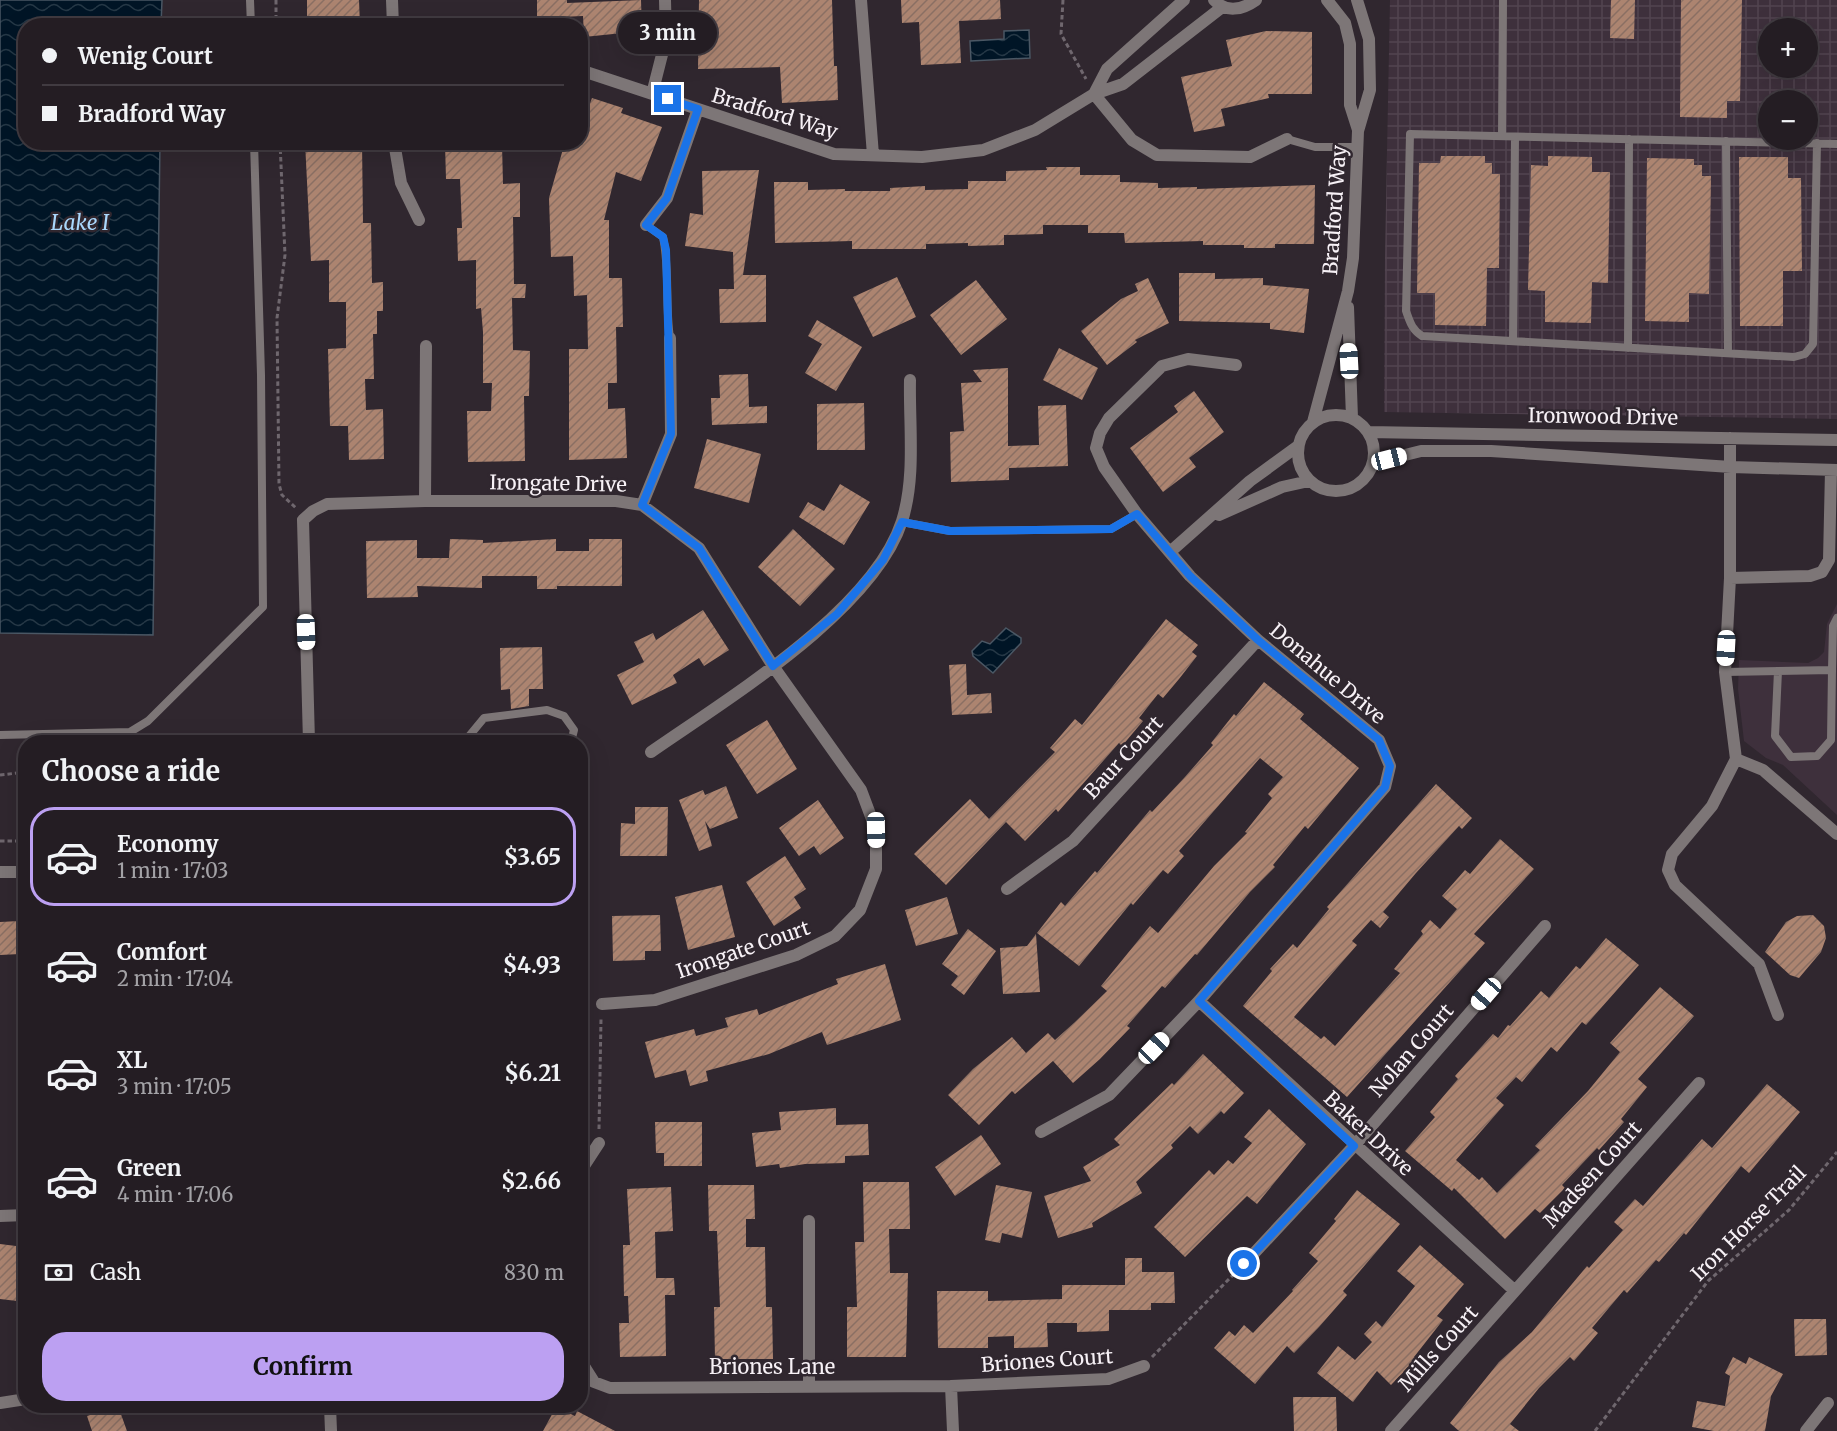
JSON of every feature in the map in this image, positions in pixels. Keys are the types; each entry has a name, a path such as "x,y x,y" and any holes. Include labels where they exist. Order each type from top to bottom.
{"street":[{"path":"392,0 393,18"},
{"path":"652,94 666,39 665,0"},
{"path":"861,0 873,155"},
{"name":"Bradford Way","path":"1094,94 1107,69 1184,0"},
{"name":"Bradford Way","path":"588,73 834,154 922,157 983,150 1035,130 1094,94 1123,84 1218,4 1240,8 1256,0"},
{"name":"Bradford Way","path":"1327,0 1344,23 1350,44 1350,105 1358,131"},
{"name":"Bradford Way","path":"1313,422 1348,291 1353,258 1358,131 1370,90 1369,39 1357,0"},
{"path":"1094,94 1132,141 1157,155 1250,157 1287,139"},
{"path":"646,225 667,198 698,109"},
{"path":"395,150 401,183 419,220"},
{"name":"Bradford Way","path":"1348,291 1352,418"},
{"path":"642,505 671,434 670,338"},
{"path":"425,501 426,346"},
{"name":"Donahue Drive","path":"1041,1132 1109,1095 1199,1001 1385,787 1390,766 1379,740 1258,640 1190,576 1137,514 1104,467 1096,448 1100,433 1109,418 1162,366 1188,359 1236,365"},
{"path":"651,752 773,666 837,614 883,560 902,522 909,490 910,380"},
{"path":"1332,415 1352,418 1368,432 1372,442 1373,463 1362,481 1344,491 1324,490 1309,481 1299,466 1298,446 1306,429 1313,422 1332,415"},
{"name":"Ironwood Drive","path":"1368,432 1837,440"},
{"path":"1730,438 1730,578 1725,672 1736,759 1712,806 1672,854 1668,870 1675,885 1759,964 1778,1015"},
{"path":"1170,552 1210,519 1250,481 1298,446"},
{"name":"Ironwood Drive","path":"1373,463 1421,451 1491,451 1731,467 1834,470"},
{"path":"1730,578 1810,576 1822,572 1829,560 1834,470"},
{"path":"1210,519 1282,487 1309,481"},
{"name":"Irongate Drive","path":"304,519 327,504 425,501 616,501 642,505 699,548 773,666"},
{"path":"304,519 309,735"},
{"name":"Baur Court","path":"1007,889 1073,841 1258,640"},
{"name":"Irongate Court","path":"602,1004 656,1000 796,956 836,936 860,910 876,869 876,830 861,790 773,666"},
{"path":"1736,759 1763,770 1837,834"},
{"path":"0,872 18,872"},
{"name":"Nolan Court","path":"1244,1264 1354,1146 1545,926"},
{"name":"Baker Drive","path":"1199,1001 1354,1146 1515,1291"},
{"name":"Madsen Court","path":"1515,1291 1699,1083"},
{"name":"Briones Lane","path":"588,1159 598,1143"},
{"path":"0,1216 18,1215"},
{"path":"808,1385 809,1221"},
{"name":"Mills Court","path":"1391,1431 1515,1291"},
{"name":"Briones Court","path":"951,1386 1108,1379 1144,1366"},
{"name":"Briones Lane","path":"588,1372 594,1382 610,1388 808,1385 951,1386"},
{"path":"951,1386 953,1431"},
{"path":"0,1403 18,1400"},
{"path":"1806,1431 1828,1403"},
{"path":"331,1413 332,1431"}],"lane":[{"path":"250,0 251,18"},
{"path":"1502,136 1503,0"},
{"path":"1758,142 1410,134 1406,311 1415,332 1422,336 1628,348 1794,357 1805,354 1813,344 1817,150"},
{"path":"1512,341 1515,136"},
{"path":"1287,139 1315,147 1357,147"},
{"path":"1628,348 1629,139"},
{"path":"1726,141 1728,353"},
{"path":"1818,143 1837,144"},
{"path":"0,735 129,732 148,721 263,607 261,375 254,150"},
{"path":"646,225 663,237 666,250 666,312 670,338"},
{"path":"902,522 950,531 1111,529 1137,514"},
{"path":"1778,671 1775,736 1791,757 1817,756 1830,740 1833,626 1837,618"},
{"path":"1725,672 1832,670"},
{"path":"471,735 484,718 547,710 564,716 573,730 572,735"}],"path":[{"path":"276,0 276,18"},
{"path":"1063,0 1061,34 1094,94"},
{"path":"280,150 285,255 277,318 279,484 282,495 304,519"},
{"path":"0,775 18,773"},
{"path":"0,841 18,841"},
{"path":"598,1143 602,1004"},
{"name":"Iron Horse Trail","path":"1595,1431 1708,1281 1789,1210 1837,1152"},
{"path":"1144,1366 1244,1264"}],"shaded area":[{"path":"1390,0 1837,0 1837,419 1384,412"},
{"path":"1837,604 1837,815 1783,765 1766,758 1744,741 1738,689 1739,660 1808,663 1818,658 1824,652 1827,624"}],"water":[{"name":"Lake I","path":"0,0 162,0 161,18 18,18 18,150 160,150 153,635 0,633"},
{"path":"1029,30 1030,58 971,61 970,41 1004,39 1004,31"},
{"path":"1006,628 1021,638 1021,643 993,673 973,656 972,651 982,641 990,644"}],"building":[{"path":"307,0 359,0 360,18 307,18"},
{"path":"537,0 567,0 567,3 641,0 642,31 588,37 588,18 583,18 583,16 537,18"},
{"path":"699,0 832,0 834,66 837,66 838,100 782,103 780,67 698,69"},
{"path":"901,0 1000,0 1001,19 959,21 961,63 921,65 919,22 902,23"},
{"path":"1611,0 1635,0 1634,39 1610,38"},
{"path":"1681,0 1742,0 1740,101 1727,101 1727,118 1680,117"},
{"path":"1266,31 1312,32 1312,94 1268,94 1269,98 1221,109 1225,126 1194,132 1181,77 1232,66 1226,40"},
{"path":"592,98 623,108 621,113 662,127 641,181 616,172 604,220 609,220 609,278 622,278 623,327 616,327 617,383 608,383 608,409 625,408 627,458 569,460 569,349 588,349 587,295 574,296 573,256 551,257 549,198 563,150 588,150 588,109"},
{"path":"305,150 362,150 363,223 371,223 372,283 383,282 383,311 377,311 377,334 373,334 374,379 365,379 366,410 383,409 384,459 349,460 348,426 330,426 328,349 346,348 346,302 329,302 329,260 311,261"},
{"path":"445,150 502,150 503,184 520,183 520,217 513,217 514,284 526,284 525,298 512,298 513,350 530,351 529,396 524,396 525,461 468,462 467,411 491,411 492,383 483,383 483,332 481,308 476,309 476,260 458,261 457,228 462,228 460,179 446,179"},
{"path":"1441,156 1485,156 1485,163 1492,163 1492,174 1500,174 1499,268 1487,268 1486,326 1435,325 1435,293 1417,293 1419,163 1440,163"},
{"path":"1548,156 1592,157 1592,172 1610,172 1608,283 1592,282 1591,323 1545,322 1545,291 1528,290 1531,165 1548,166"},
{"path":"1739,157 1788,157 1788,178 1801,178 1802,271 1783,271 1783,326 1740,326"},
{"path":"1647,158 1694,159 1694,165 1702,165 1702,176 1711,176 1709,294 1689,293 1689,322 1645,321"},
{"path":"1046,167 1080,167 1080,175 1120,175 1120,182 1158,183 1158,188 1315,185 1314,244 1275,244 1275,248 1244,248 1244,245 1203,245 1203,241 1125,243 1124,233 1088,233 1088,225 1043,225 1043,234 1004,235 1004,245 926,244 926,249 852,249 852,241 775,243 774,182 808,182 808,190 890,191 890,188 925,186 925,190 968,189 968,181 1006,181 1006,171 1047,170"},
{"path":"759,170 743,275 766,275 766,322 720,323 719,289 734,289 733,252 685,246 690,213 703,215 702,171"},
{"path":"1179,273 1215,273 1215,279 1263,278 1263,285 1309,289 1304,333 1270,329 1270,323 1179,321"},
{"path":"897,277 916,317 873,337 853,297"},
{"path":"1148,278 1169,323 1135,340 1137,342 1107,365 1081,331 1121,299 1138,291 1135,284"},
{"path":"976,280 1007,319 961,355 930,315"},
{"path":"817,320 862,347 836,391 805,373 822,344 808,336"},
{"path":"1059,348 1098,368 1082,400 1043,380"},
{"path":"1008,368 1008,446 1039,445 1038,406 1066,405 1068,466 1009,468 1009,480 951,482 950,432 964,431 961,383 982,382 973,370"},
{"path":"748,374 749,407 767,406 767,423 712,425 711,398 720,398 719,375"},
{"path":"1194,391 1224,432 1189,458 1196,467 1163,492 1130,448 1178,412 1174,406"},
{"path":"864,403 865,450 817,450 817,404"},
{"path":"707,439 761,454 749,503 694,488"},
{"path":"840,484 870,502 844,545 799,517 808,502 824,511"},
{"path":"793,529 835,569 800,606 758,567"},
{"path":"450,539 483,540 483,543 556,539 556,551 589,551 589,539 622,539 622,586 557,586 557,589 537,589 537,576 482,576 482,588 417,586 418,597 367,598 366,541 417,540 417,558 449,558"},
{"path":"703,610 729,650 704,666 699,658 673,675 677,683 632,705 617,675 644,662 634,642 653,633 656,640"},
{"path":"1166,619 1198,645 1192,652 1197,656 1179,679 1163,698 1158,694 1139,718 1143,721 1122,746 1119,743 1058,812 1056,809 1025,841 1006,822 946,885 914,854 970,799 989,819 1055,752 1050,748 1075,719 1082,725"},
{"path":"542,647 543,689 529,689 529,706 511,709 510,689 501,690 500,648"},
{"path":"966,664 967,695 991,693 992,713 952,715 949,665"},
{"path":"1264,682 1304,714 1300,719 1359,768 1308,829 1305,826 1273,865 1275,867 1250,892 1197,955 1195,954 1165,988 1162,986 1127,1026 1130,1028 1100,1059 1073,1083 1053,1061 1015,1094 1012,1091 979,1125 948,1095 973,1069 1012,1037 1026,1053 1048,1033 1055,1040 1075,1022 1107,991 1101,986 1150,926 1158,933 1214,866 1247,833 1245,832 1272,798 1268,794 1283,777 1260,758 1179,851 1184,856 1168,874 1163,870 1133,905 1131,903 1079,966 1037,933 1061,902 1065,906 1095,871 1097,873 1150,810 1152,812 1184,778 1213,745 1211,743 1234,714 1236,716"},
{"path":"767,720 797,769 757,794 726,745"},
{"path":"1436,784 1472,818 1462,829 1459,826 1383,912 1389,917 1380,928 1371,920 1352,941 1357,945 1294,1017 1321,1039 1324,1036 1335,1046 1400,973 1394,969 1423,934 1421,931 1430,920 1440,929 1457,909 1442,896 1465,870 1470,874 1500,839 1534,869 1474,934 1485,943 1347,1097 1243,1006 1272,971 1270,969 1293,944 1297,948 1329,909 1327,907"},
{"path":"726,786 738,818 710,829 705,821 712,846 699,851 679,800 703,790 705,795"},
{"path":"818,800 844,838 820,855 814,846 799,856 779,828"},
{"path":"635,807 668,807 667,856 620,856 621,823 635,824"},
{"path":"785,856 806,889 794,897 801,908 774,926 746,882"},
{"path":"722,885 735,937 688,950 675,897"},
{"path":"947,897 958,934 916,946 905,910"},
{"path":"660,915 661,951 645,951 645,960 613,961 612,916"},
{"path":"1813,915 1824,926 1826,938 1821,952 1799,978 1790,975 1765,952 1786,922 1797,916"},
{"path":"18,921 18,954 0,955 0,922"},
{"path":"968,929 996,951 964,995 951,985 958,976 942,964"},
{"path":"1036,934 1040,992 1003,994 1000,948 1027,946"},
{"path":"1606,938 1639,965 1586,1025 1582,1022 1557,1052 1551,1047 1522,1082 1516,1077 1496,1098 1504,1105 1456,1160 1479,1180 1482,1177 1497,1193 1540,1150 1535,1146 1588,1091 1620,1052 1610,1043 1660,987 1694,1016 1638,1079 1647,1087 1621,1119 1624,1122 1599,1150 1597,1148 1562,1185 1565,1188 1540,1213 1535,1209 1505,1239 1454,1188 1452,1191 1405,1151 1435,1117 1430,1112 1458,1079 1455,1076 1493,1034 1498,1038 1541,991 1549,998 1576,966 1580,969"},
{"path":"885,964 901,1020 827,1045 822,1032 769,1054 706,1071 708,1081 690,1086 686,1070 655,1078 645,1042 694,1029 696,1036 728,1027 725,1018 757,1009 759,1015 838,984 836,979"},
{"path":"1203,1054 1244,1093 1224,1114 1221,1111 1198,1134 1190,1126 1171,1145 1173,1148 1136,1182 1142,1193 1092,1223 1093,1227 1058,1238 1044,1196 1091,1181 1083,1167 1120,1145 1114,1139 1172,1083 1174,1085"},
{"path":"1767,1084 1800,1112 1749,1173 1741,1166 1686,1235 1684,1233 1659,1262 1656,1260 1627,1293 1624,1290 1592,1328 1598,1333 1574,1361 1570,1357 1539,1388 1510,1424 1519,1431 1459,1431 1450,1423 1499,1362 1532,1332 1587,1266 1589,1268 1623,1230 1614,1222 1635,1199 1643,1206 1702,1139 1712,1148"},
{"path":"836,1108 836,1125 868,1124 869,1155 845,1156 845,1163 805,1164 780,1168 779,1164 756,1167 752,1133 781,1130 779,1112"},
{"path":"1269,1109 1306,1144 1257,1204 1247,1196 1185,1257 1154,1227 1209,1170 1214,1175 1228,1160 1233,1164 1252,1143 1244,1137"},
{"path":"655,1122 702,1122 702,1166 664,1166 664,1153 656,1153"},
{"path":"981,1135 1001,1164 955,1196 935,1167"},
{"path":"863,1182 909,1182 910,1229 889,1229 890,1273 908,1273 906,1357 847,1357 847,1307 857,1307 855,1242 864,1242"},
{"path":"708,1185 754,1185 755,1219 746,1219 746,1247 765,1247 766,1307 772,1307 773,1359 715,1359 714,1307 720,1307 717,1231 709,1231"},
{"path":"996,1185 1032,1192 1022,1238 1002,1233 1000,1243 985,1240"},
{"path":"671,1187 673,1231 655,1232 656,1278 674,1278 675,1295 665,1295 666,1356 620,1357 619,1323 629,1323 628,1296 624,1296 623,1245 630,1245 627,1189"},
{"path":"1357,1190 1400,1224 1343,1291 1347,1295 1319,1327 1294,1353 1287,1346 1255,1384 1214,1348 1229,1331 1235,1336 1244,1325 1253,1333 1293,1291 1318,1261 1309,1253 1336,1221 1334,1219"},
{"path":"0,1244 18,1246 17,1301 0,1299"},
{"path":"1420,1245 1464,1284 1437,1316 1443,1320 1414,1357 1416,1359 1391,1385 1377,1371 1353,1402 1317,1373 1338,1346 1355,1360 1372,1342 1364,1334 1376,1321 1382,1327 1415,1286 1397,1271"},
{"path":"1125,1258 1142,1258 1142,1272 1174,1272 1175,1303 1151,1303 1151,1310 1109,1310 1109,1331 1077,1332 1077,1323 1047,1323 1048,1347 1014,1348 1014,1336 988,1337 988,1348 938,1348 937,1291 988,1291 988,1301 1062,1299 1062,1285 1125,1285"},
{"path":"1794,1319 1826,1319 1827,1355 1795,1356"},
{"path":"1733,1357 1746,1364 1749,1357 1783,1374 1771,1396 1765,1431 1714,1431 1692,1427 1697,1401 1725,1406 1730,1376 1725,1373"},
{"path":"1293,1397 1336,1397 1337,1431 1294,1431"},
{"path":"96,1413 121,1413 127,1431 92,1431 87,1416"},
{"path":"553,1413 569,1413 575,1416 576,1413 581,1413 615,1431 543,1431"}],"route":[{"path":"668,99 698,109 667,198 646,225 663,237 666,250 671,434 642,505 699,548 773,666 837,614 883,560 902,522 950,531 1111,529 1137,514 1190,576 1258,640 1379,740 1390,766 1385,787 1199,1001 1354,1146 1244,1264"}]}
